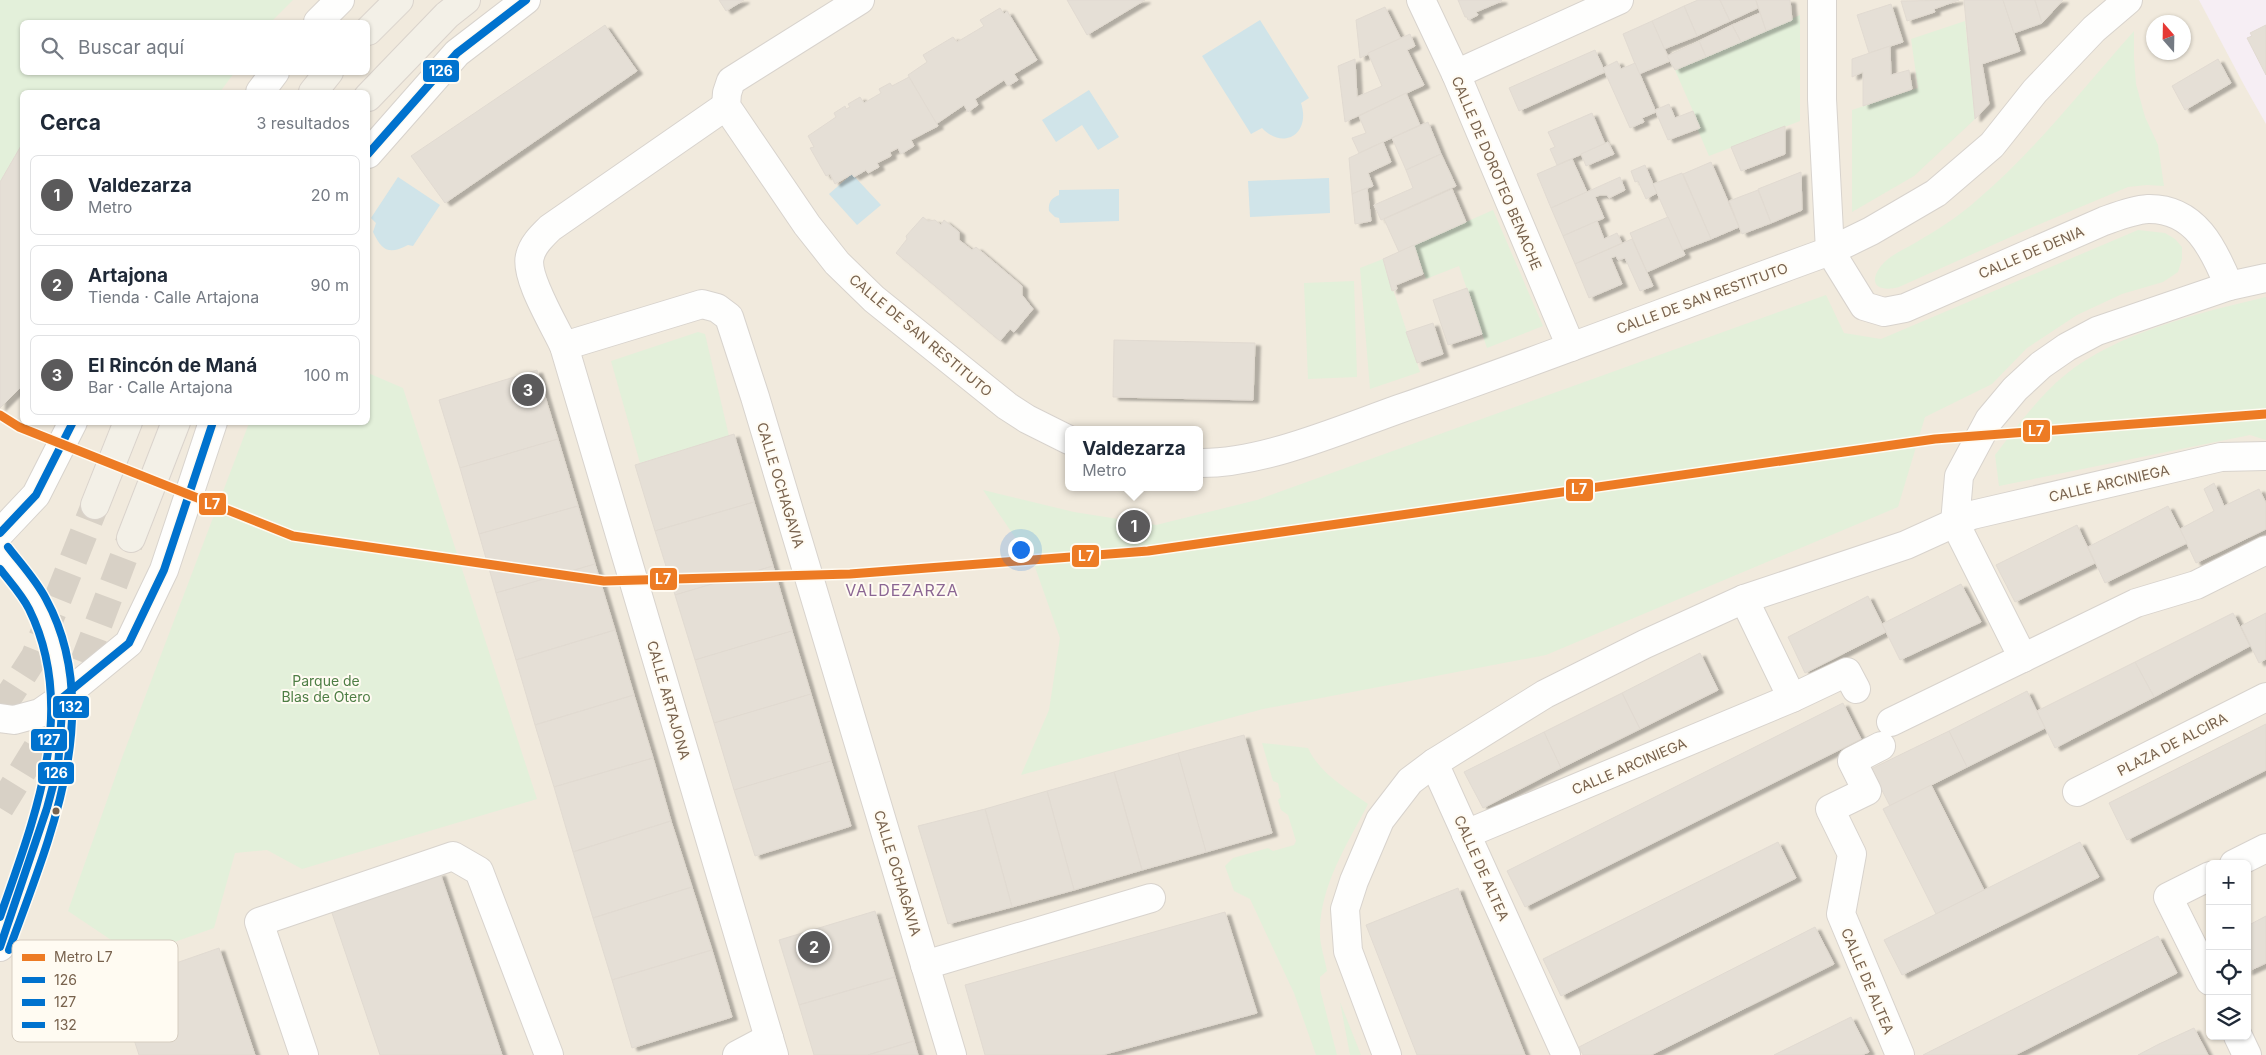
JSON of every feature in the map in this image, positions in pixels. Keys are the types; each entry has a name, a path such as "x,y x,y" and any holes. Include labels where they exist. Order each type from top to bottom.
{"main road":[{"path":"370,29 399,0"},
{"path":"370,95 447,15 466,0"},
{"path":"315,90 327,75"},
{"path":"95,505 127,425"},
{"path":"130,538 175,425"}],"street":[{"path":"320,20 340,0"},
{"path":"370,152 457,53 526,0"},
{"path":"564,346 530,274 529,257 537,242 550,228 726,106 727,93 731,81 860,0"},
{"name":"CALLE DE DOROTEO BENACHE","path":"1421,0 1456,74 1571,347"},
{"path":"1456,74 1619,0"},
{"path":"1822,0 1822,99 1830,251"},
{"name":"CALLE DE SAN RESTITUTO","path":"1203,463 1232,461 1286,447 1571,347 1830,251 1871,231 1936,193 1992,145 2034,91 2094,29 2128,0"},
{"path":"262,90 273,75"},
{"name":"CALLE DE SAN RESTITUTO","path":"726,106 807,225 837,263 874,300 1007,406 1065,438"},
{"name":"CALLE DE DENIA","path":"1830,251 1849,280 1859,302 1864,306 1884,312 1905,308 2104,221 2127,213 2149,209 2169,213 2188,221 2204,236 2218,258 2229,286"},
{"path":"2266,278 2229,286 2117,322 2067,347 2042,365 2014,389 1989,420 1959,476 1955,523 2023,658 2136,604 2196,585 2266,550"},
{"name":"CALLE OCHAGAVIA","path":"564,346 702,304 717,308 729,317 758,406 952,1055"},
{"name":"CALLE ARTAJONA","path":"564,346 772,1047"},
{"path":"0,533 36,495 72,425"},
{"path":"0,718 14,720 40,713 63,697 129,643 164,570 212,425"},
{"name":"CALLE ARCINIEGA","path":"1387,1055 1348,951 1345,909 1354,881 1380,820 1410,780 1434,763 1545,694 1645,644 1744,599 1906,545 1972,515 2221,457 2266,456"},
{"path":"0,553 38,605 57,652 63,697 58,767 47,808 0,947"},
{"path":"1744,599 1792,698"},
{"name":"CALLE DE ALTEA","path":"1900,1055 1840,914 1852,854 1830,809 1867,791 1852,761 1886,734 1922,707 2023,658"},
{"name":"CALLE ARCINIEGA","path":"1466,834 1792,698 1847,672 1856,689"},
{"name":"PLAZA DE ALCIRA","path":"2077,792 2266,697"},
{"name":"CALLE DE ALTEA","path":"1434,763 1566,1055"},
{"path":"2242,860 2266,848"},
{"path":"304,1055 259,922 454,856 479,871 548,1055"},
{"path":"2206,878 2168,897 2206,973"},
{"path":"925,966 1151,898"},
{"path":"2240,1040 2247,1055"},
{"path":"737,1055 772,1047"}],"shaded area":[{"path":"0,0 2266,0 2266,1055 0,1055"},
{"path":"2199,0 2266,0 2266,124 2244,85"},
{"path":"1260,20 1309,98 1301,103 1303,114 1299,130 1287,138 1270,135 1262,128 1251,134 1202,56"},
{"path":"1089,90 1119,137 1098,150 1082,125 1056,142 1042,120"},
{"path":"852,174 881,205 857,225 829,194"},
{"path":"398,177 440,205 413,246 408,245 391,250 383,247 376,238 373,232 376,223 371,218"},
{"path":"1329,178 1330,213 1250,217 1248,181"},
{"path":"1119,189 1119,221 1060,223 1059,218 1049,211 1050,203 1052,199 1059,195 1059,190"}],"green space":[{"path":"0,0 293,0 273,20 20,20 20,75 233,75 221,90 20,90 20,147 0,182"},
{"path":"1800,15 1800,121 1709,156 1697,128 1700,127 1675,70"},
{"path":"1965,21 1975,119 1914,176 1852,212 1852,110 1918,88 1911,39"},
{"path":"2134,31 2136,84 2145,117 2158,145 2164,186 2128,187 1899,287 1886,289 1881,288 1875,283 1877,273 1885,262 1955,218 2019,161"},
{"path":"1493,210 1543,326 1487,348 1459,266 1426,279 1414,245"},
{"path":"2138,230 2165,233 2175,239 2182,247 2182,259 2178,272 2163,282 2122,294 2077,315 2027,348 1992,384 1925,417 1898,507 1546,655 1263,709 1021,775 1049,710 1060,638 1035,567 983,490 1074,512 1156,525 1257,500 1826,295 1844,333 1881,339"},
{"path":"1383,259 1420,372 1370,389 1360,268"},
{"path":"1354,281 1357,377 1308,379 1304,283"},
{"path":"2266,297 2266,440 2250,435 1999,486 1995,455 2046,393 2065,375 2086,360 2109,347 2161,326"},
{"path":"698,332 705,334 729,436 640,463 611,361"},
{"name":"Parque de Blas de Otero","path":"370,374 403,388 537,799 302,869 267,850 235,853 214,928 178,941 111,940 68,911 123,755 248,425 370,425"},
{"path":"1262,743 1308,748 1326,773 1368,804 1335,868 1324,901 1321,919 1320,937 1327,971 1320,977 1320,989 1337,1055 1316,1055 1294,993 1250,899 1234,891 1225,866 1233,858 1268,848 1273,851 1294,845 1296,841 1288,815 1281,810 1278,800 1281,797 1278,783 1273,781"},
{"path":"1340,1002 1361,1055 1350,1055"}],"building":[{"path":"719,0 744,0 726,11"},
{"path":"1067,0 1145,0 1087,35"},
{"path":"1458,0 1502,1 1476,12 1478,15 1468,20"},
{"path":"1698,0 1720,0 1730,21 1697,36 1684,6"},
{"path":"1720,0 1756,0 1758,8 1730,21"},
{"path":"1756,0 1790,0 1792,20 1766,31"},
{"path":"1959,0 1934,9 1935,12 1907,21 1901,1"},
{"path":"1964,0 2003,0 2020,51 1982,64 1989,104 1975,119"},
{"path":"2003,0 2035,0 2042,23 2014,33"},
{"path":"2035,0 2063,0 2042,23"},
{"path":"1891,4 1903,42 1869,53 1857,15"},
{"path":"1684,6 1697,36 1664,49 1652,21"},
{"path":"1385,7 1401,39 1360,58 1356,20"},
{"path":"1000,8 1004,14 1007,11 1037,60 1014,74 1018,80 1008,86 1004,80 975,99 978,105 968,112 964,105 936,124 908,75 927,62 923,55 953,37 957,42 984,26 980,20"},
{"path":"1760,13 1766,31 1741,42 1732,25"},
{"path":"1652,21 1670,61 1639,74 1623,34"},
{"path":"605,25 637,71 445,203 411,156"},
{"path":"1732,25 1741,42 1706,57 1699,41"},
{"path":"2266,25 2266,75 2247,38 2252,36 2250,33"},
{"path":"1410,34 1415,46 1407,50 1424,85 1345,122 1338,66 1355,59 1357,97 1382,86 1368,53"},
{"path":"1699,41 1706,57 1675,70 1667,56"},
{"path":"1890,46 1891,75 1909,70 1912,89 1863,106 1863,72 1852,77 1852,59"},
{"path":"1595,50 1605,72 1519,111 1509,88"},
{"path":"2218,59 2231,83 2185,110 2172,86"},
{"path":"1617,61 1621,69 1635,63 1656,112 1642,118 1644,122 1630,128 1603,68"},
{"path":"909,77 938,126 911,140 914,146 901,154 898,148 890,152 891,156 877,163 879,167 868,173 866,170 854,177 852,174 835,184 830,174 826,176 810,148 814,147 808,136 836,117 834,113 845,106 846,109 850,107 848,104 860,97 864,103 881,93 879,89 890,83 892,86"},
{"path":"1406,93 1420,125 1359,153 1352,138 1366,133 1359,116"},
{"path":"1669,104 1675,118 1693,111 1700,128 1668,140 1655,110"},
{"path":"1592,113 1605,144 1557,165 1550,149 1555,147 1548,132"},
{"path":"1428,122 1441,154 1406,170 1392,138"},
{"path":"1785,126 1785,154 1741,171 1731,147"},
{"path":"1383,142 1391,162 1368,173 1373,186 1352,194 1349,158"},
{"path":"1608,142 1614,154 1586,166 1581,154"},
{"path":"20,147 20,388 0,408 0,182"},
{"path":"1441,154 1456,186 1381,220 1374,205 1413,188 1406,170"},
{"path":"1572,159 1587,192 1551,208 1537,174"},
{"path":"1711,162 1739,227 1711,239 1683,174"},
{"path":"1645,165 1657,193 1646,199 1638,181 1635,182 1631,171"},
{"path":"1801,172 1802,210 1771,223 1758,189"},
{"path":"1682,173 1711,239 1682,250 1653,184"},
{"path":"1620,177 1625,190 1609,198 1607,195 1595,197 1604,218 1563,236 1551,208"},
{"path":"1367,188 1371,221 1355,224 1352,194"},
{"path":"1452,189 1466,222 1399,252 1384,219"},
{"path":"1758,190 1771,223 1742,234 1729,201"},
{"path":"923,217 928,221 935,220 941,225 944,220 959,232 959,240 972,250 976,247 1022,286 1022,295 1033,309 1014,332 1010,329 1000,341 896,253 907,239 906,236"},
{"path":"1668,217 1685,255 1647,272 1630,233"},
{"path":"1597,221 1604,239 1617,233 1622,243 1575,264 1563,236"},
{"path":"1632,239 1653,286 1640,291 1625,258 1618,260 1616,256 1611,258 1622,284 1589,298 1575,264"},
{"path":"1414,245 1423,274 1396,285 1397,289 1392,291 1383,259"},
{"path":"1467,288 1482,334 1448,345 1433,300"},
{"path":"1433,323 1443,354 1417,363 1406,332"},
{"path":"1114,340 1255,343 1253,400 1113,397"},
{"path":"537,370 558,439 460,468 439,400"},
{"path":"734,434 754,502 655,531 635,465"},
{"path":"558,439 578,506 479,534 460,468"},
{"path":"2214,483 2224,506 2259,489 2266,503 2266,529 2196,563 2180,529 2214,511 2204,489"},
{"path":"754,502 773,566 675,595 655,531"},
{"path":"578,506 595,564 496,593 479,534"},
{"path":"2168,506 2187,543 2105,583 2088,547"},
{"path":"2077,525 2095,563 2015,602 1996,565"},
{"path":"595,564 615,630 516,660 496,593"},
{"path":"773,566 792,631 695,660 675,595"},
{"path":"1961,584 1981,622 1900,660 1882,624"},
{"path":"1868,596 1886,632 1805,673 1788,637"},
{"path":"2233,613 2250,646 2154,697 2135,662"},
{"path":"2266,613 2266,659 2259,663 2241,626"},
{"path":"615,630 634,695 535,725 516,660"},
{"path":"792,631 811,694 714,723 695,660"},
{"path":"1700,653 1718,690 1640,729 1622,693"},
{"path":"2135,662 2154,697 2055,748 2037,711"},
{"path":"2027,691 2045,728 1967,767 1949,731"},
{"path":"1622,693 1640,729 1561,768 1544,732"},
{"path":"811,694 831,761 734,790 714,723"},
{"path":"634,695 653,758 554,787 535,725"},
{"path":"1843,703 1861,739 1525,907 1507,871"},
{"path":"2266,724 2266,770 2127,840 2109,803"},
{"path":"1949,731 1967,767 1890,806 1871,769"},
{"path":"1544,732 1561,768 1483,808 1464,772"},
{"path":"1244,735 1272,833 1206,852 1178,753"},
{"path":"1178,753 1206,852 1142,870 1114,772"},
{"path":"653,758 671,821 573,852 554,787"},
{"path":"831,761 851,826 755,856 734,790"},
{"path":"1114,772 1142,870 1074,890 1047,791"},
{"path":"1931,785 1984,890 1936,914 1883,809"},
{"path":"1047,791 1074,890 1012,907 985,809"},
{"path":"985,809 1012,907 948,924 918,826"},
{"path":"671,821 692,887 593,918 573,852"},
{"path":"1778,842 1796,878 1561,996 1543,959"},
{"path":"2080,842 2099,877 1902,975 1884,940"},
{"path":"440,873 502,1055 380,1055 331,910"},
{"path":"692,887 712,950 612,980 593,918"},
{"path":"1458,888 1525,1055 1417,1055 1366,925"},
{"path":"875,911 895,977 799,1005 779,940"},
{"path":"1225,912 1257,1013 1102,1055 985,1055 965,985"},
{"path":"2266,916 2266,963 2251,970 2251,950 2251,924"},
{"path":"1815,927 1834,964 1651,1055 1583,1055 1579,1047"},
{"path":"2158,936 2177,973 2015,1055 1923,1055"},
{"path":"219,948 255,1055 139,1055 135,1042 178,1042 178,962"},
{"path":"712,950 732,1017 632,1048 612,980"},
{"path":"895,977 914,1041 868,1055 814,1055 799,1005"},
{"path":"1851,1017 1869,1052 1862,1055 1774,1055"},
{"path":"2194,1028 2208,1055 2138,1055 2159,1044"},
{"path":"914,1041 918,1055 868,1055"}],"tunnel":[{"path":"0,710 35,656 95,505"},
{"path":"0,808 75,686 131,538"}],"metro line":[{"name":"L7","path":"0,415 19,427 293,536 604,581 850,574 1148,551 1935,439 2266,414"}],"transit line":[{"name":"126","path":"370,152 457,53 526,0"},
{"name":"126","path":"0,533 36,495 71,425"},
{"name":"126","path":"0,947 47,808 58,767 63,697 129,643 164,570 212,425"},
{"name":"132","path":"8,547 46,599 64,642 71,686 71,731 65,776 54,821 40,865 13,940"},
{"name":"127","path":"0,569 29,609 44,647 50,686 51,725 46,764 37,803 26,842 0,917"},
{"name":"132","path":"9,950 12,942"}],"place":[{"name":"El Rincón de Maná","path":"528,390"},
{"name":"Valdezarza","path":"1134,526"},
{"name":"Artajona","path":"814,947"}],"district":[{"name":"VALDEZARZA","path":"902,590"}]}
